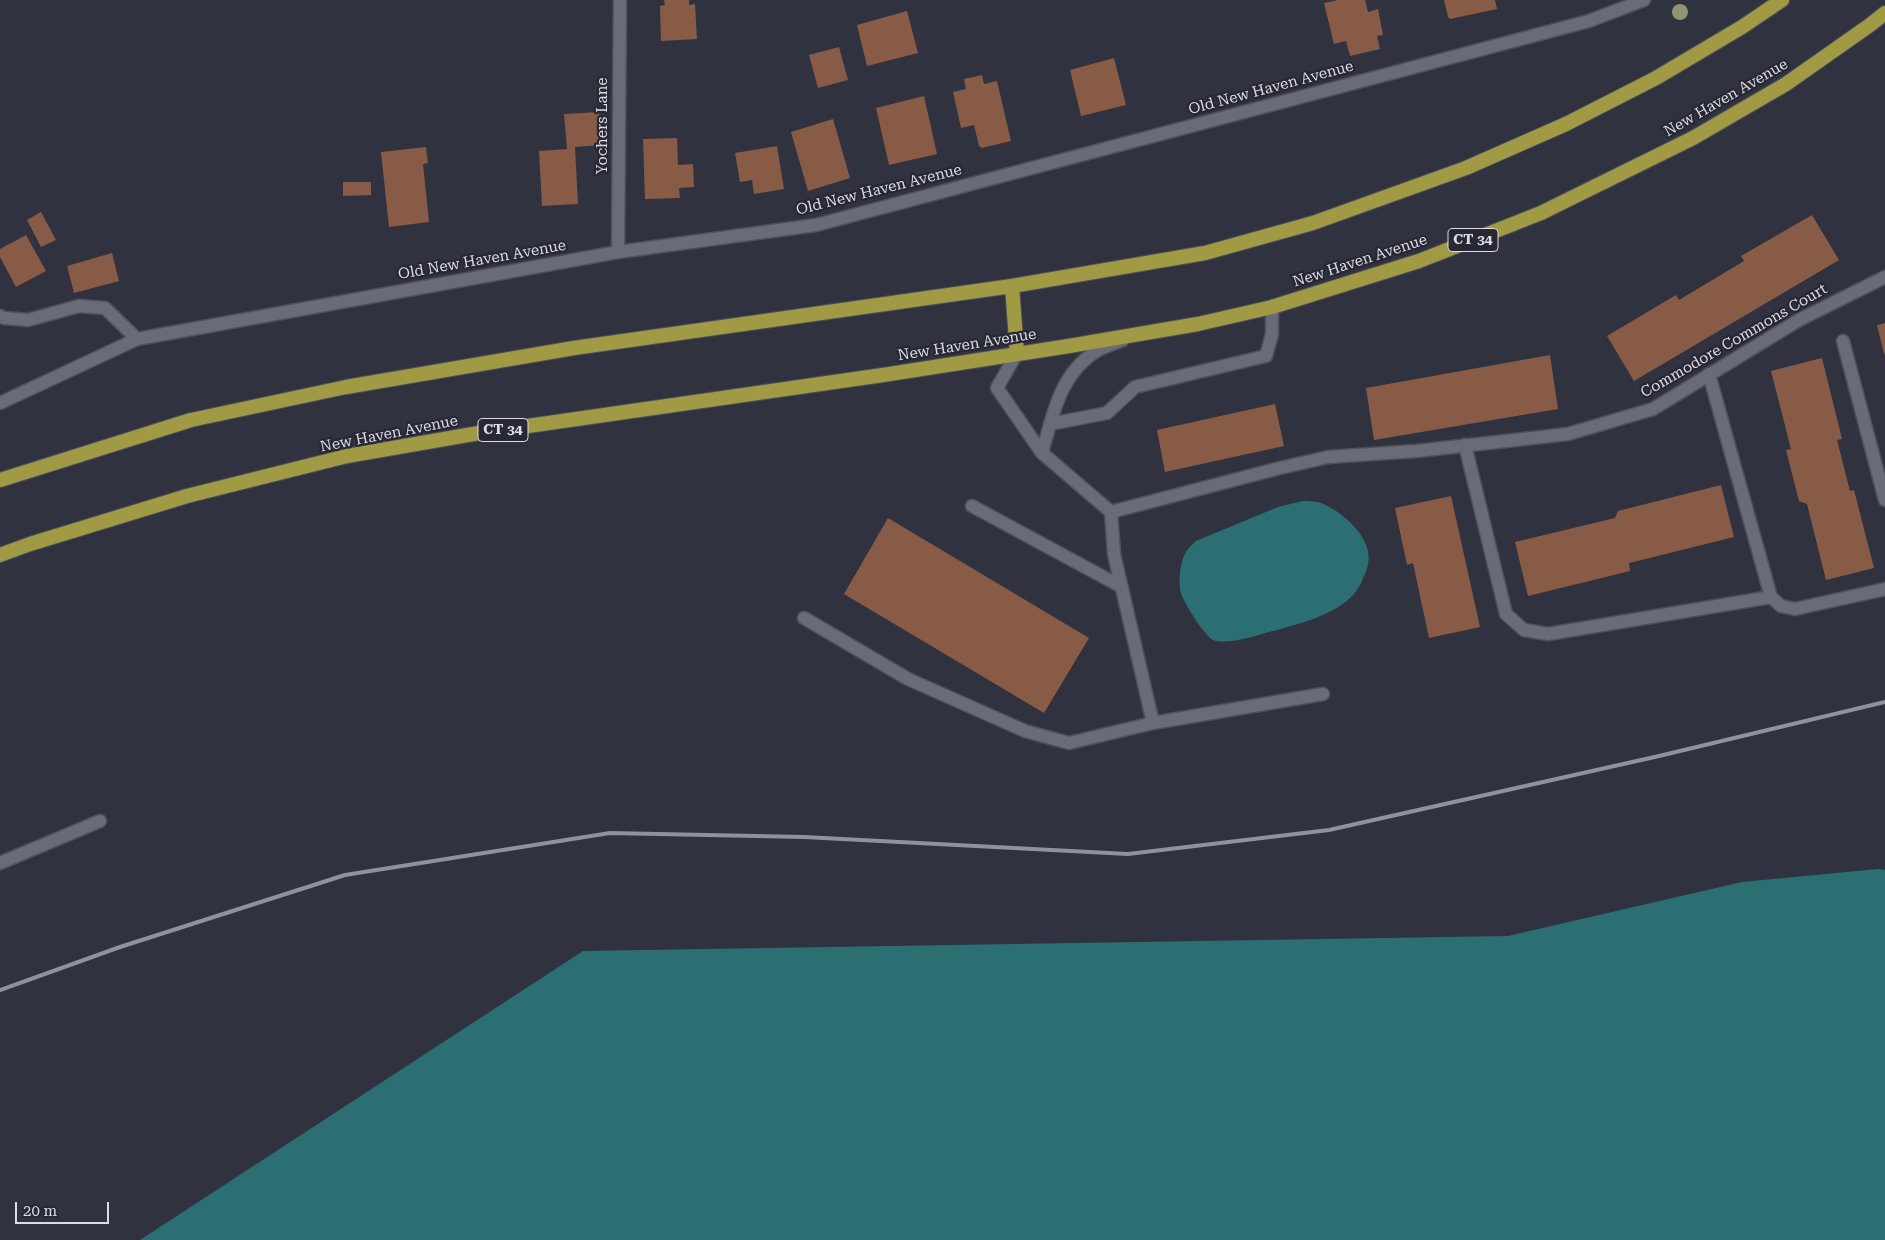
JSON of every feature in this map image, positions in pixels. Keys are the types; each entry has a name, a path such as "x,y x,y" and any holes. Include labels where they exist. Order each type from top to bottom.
{"highway":[{"path":"0,480 190,420 346,387 574,348 1012,286 1205,253 1313,224 1466,168 1566,124 1656,78 1742,27 1782,0"},
{"name":"New Haven Avenue","path":"0,555 187,496 347,456 480,433 882,375 1137,334 1198,324 1272,307 1419,261 1541,213 1693,138 1786,84 1885,13"},
{"path":"1012,286 1017,353"}],"street":[{"name":"Yochers Lane","path":"618,252 620,0"},
{"name":"Old New Haven Avenue","path":"0,403 137,339 618,252 816,225 1589,21 1644,0"},
{"name":"Commodore Commons Court","path":"1111,512 1328,457 1465,446 1568,434 1653,409 1799,320 1885,276"},
{"path":"0,316 28,320 79,306 105,308 137,339"},
{"path":"1050,424 1107,413 1135,387 1266,356 1272,334 1272,307"},
{"path":"1042,453 1057,399 1066,382 1077,368 1098,350 1137,334"},
{"path":"1843,341 1885,500"},
{"path":"1017,353 998,388 1042,453 1111,512 1114,554 1153,723"},
{"path":"1709,374 1771,597 1780,606 1795,610 1885,589"},
{"path":"1465,446 1506,614 1524,630 1548,634 1771,597"},
{"path":"972,506 1122,587"},
{"path":"804,618 908,679 1025,731 1070,743 1153,723 1323,694"},
{"path":"0,863 100,820"}],"shaded area":[{"path":"1303,501 1318,502 1337,512 1349,521 1362,537 1367,547 1369,561 1358,588 1340,606 1304,622 1241,639 1213,640 1195,618 1181,593 1180,570 1185,553 1196,541 1278,507"},
{"path":"1878,869 1885,870 1885,1240 140,1240 583,951 1508,936 1742,882"}],"building":[{"path":"664,0 689,0 689,5 695,4 697,39 661,41 660,6 665,5"},
{"path":"1338,0 1365,0 1368,12 1378,9 1383,35 1377,36 1380,49 1350,56 1346,41 1334,44 1324,3"},
{"path":"1444,0 1495,0 1497,9 1450,19"},
{"path":"907,11 918,53 867,66 857,25"},
{"path":"839,47 848,80 818,88 809,55"},
{"path":"1114,58 1126,105 1081,116 1070,70"},
{"path":"982,75 984,84 997,81 1011,141 982,148 979,146 974,125 961,128 953,92 966,89 964,79"},
{"path":"924,96 937,154 889,165 876,108"},
{"path":"599,112 601,145 575,147 578,204 542,206 539,151 567,149 564,114"},
{"path":"833,119 850,178 808,191 791,132"},
{"path":"677,138 678,165 693,164 694,187 679,188 680,198 645,199 643,139"},
{"path":"777,146 784,189 754,194 752,180 740,182 735,153"},
{"path":"426,147 428,163 423,164 429,222 389,227 381,152"},
{"path":"343,182 371,182 371,195 343,196"},
{"path":"41,212 56,240 41,247 27,220"},
{"path":"1812,215 1839,260 1634,381 1607,336 1676,295 1679,300 1744,261 1741,256"},
{"path":"26,235 46,271 16,287 0,257 0,249"},
{"path":"112,253 119,281 74,293 67,266"},
{"path":"1885,323 1885,354 1884,354 1877,325"},
{"path":"1550,355 1558,409 1374,440 1366,388"},
{"path":"1822,358 1842,439 1837,440 1850,491 1854,490 1874,568 1826,580 1807,504 1799,501 1786,450 1791,449 1771,371"},
{"path":"1275,404 1284,446 1165,472 1157,430"},
{"path":"1721,485 1734,537 1629,563 1630,571 1528,596 1515,542 1615,518 1618,511"},
{"path":"1451,496 1480,627 1429,638 1413,563 1407,565 1395,508"},
{"path":"888,518 1089,638 1044,713 844,594"}],"railway":[{"path":"0,990 120,947 345,875 610,833 804,837 1128,854 1329,830 1659,756 1885,702"}]}
